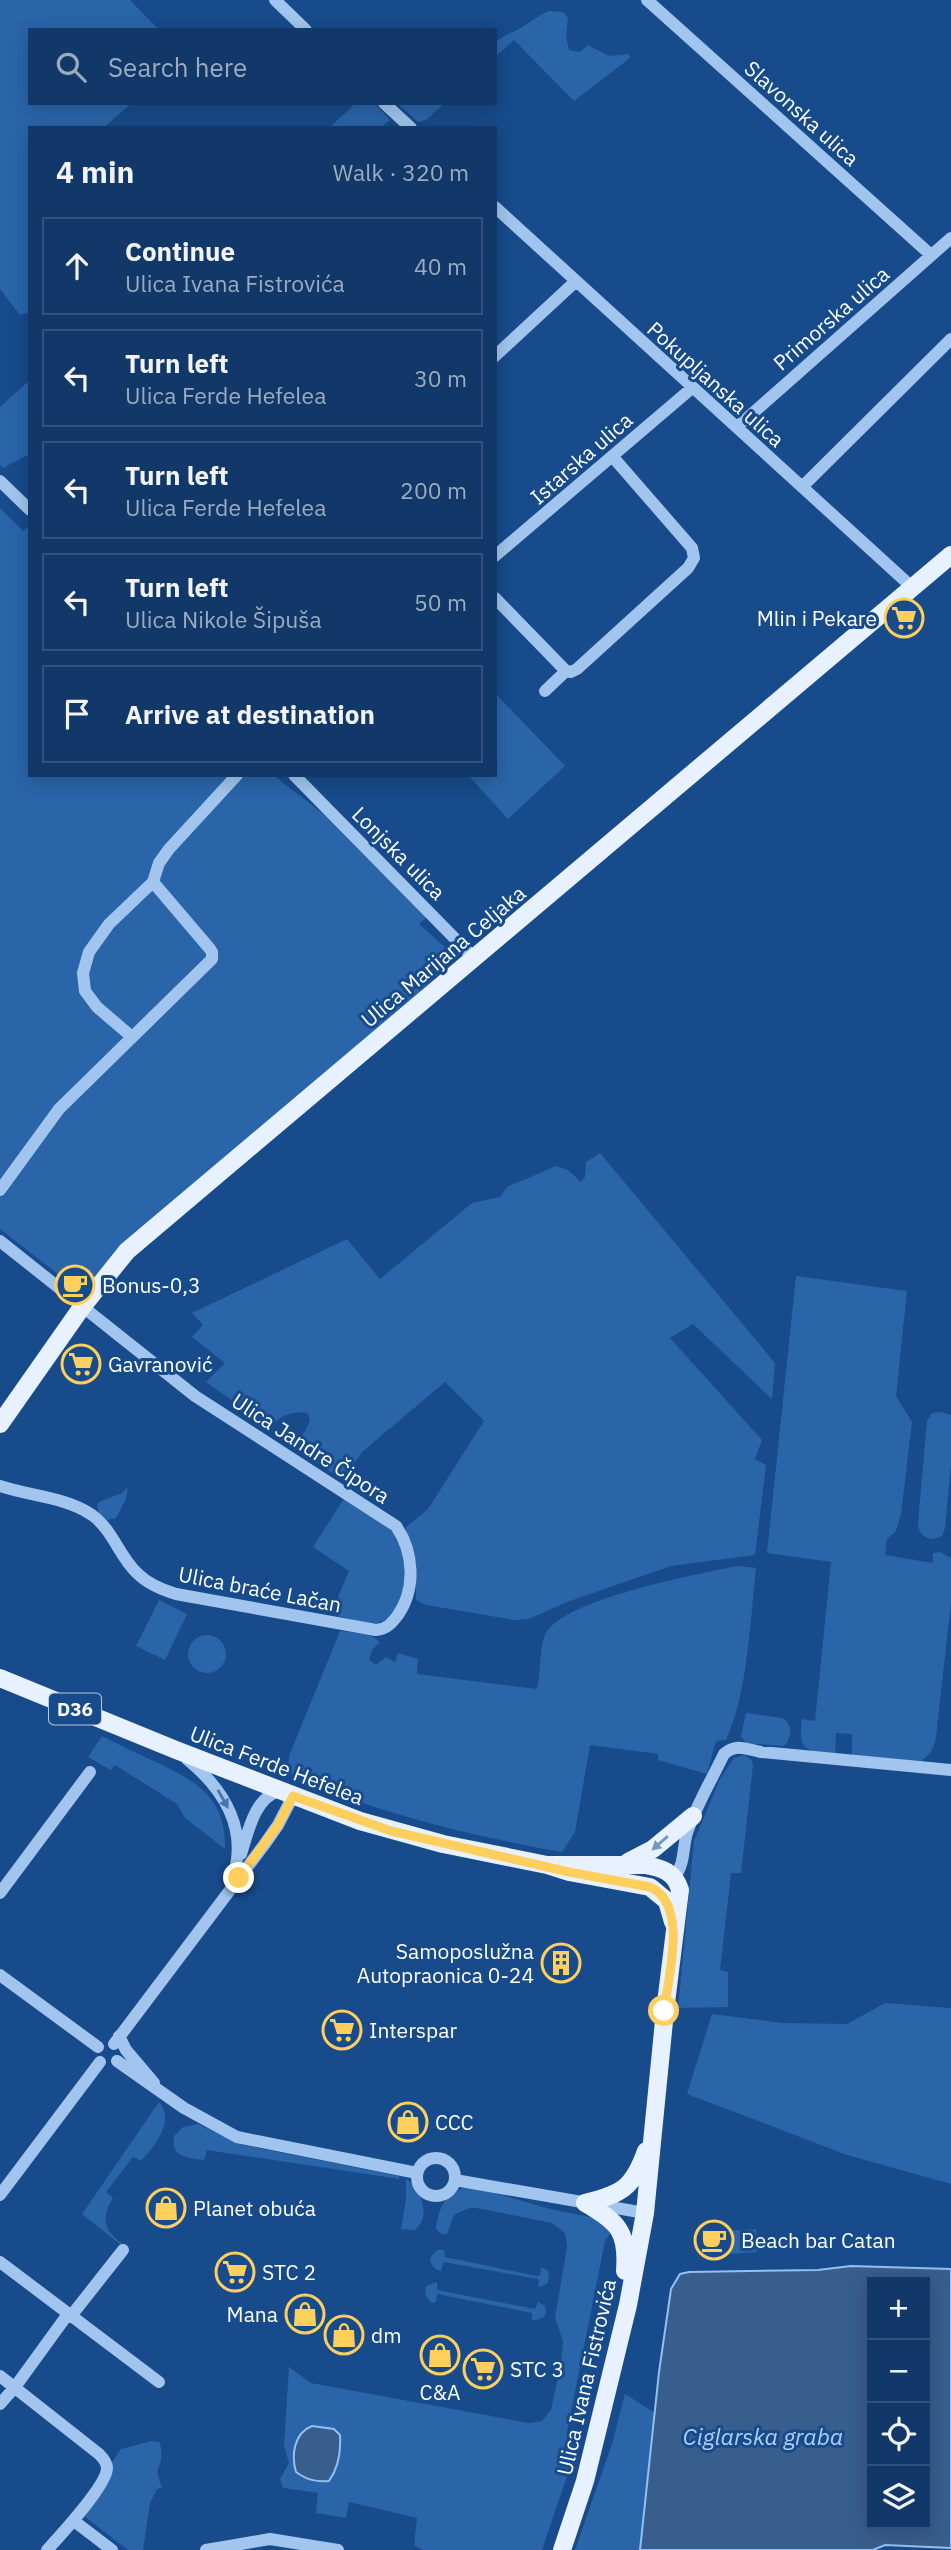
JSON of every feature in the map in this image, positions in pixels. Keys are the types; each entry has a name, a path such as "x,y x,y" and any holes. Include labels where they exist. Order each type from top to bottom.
{"main road":[{"name":"Ulica Marijana Celjaka","path":"0,1424 82,1307 127,1251 951,555"},
{"name":"Ulica Ferde Hefelea","path":"0,1678 286,1794 391,1831 495,1856 650,1887"},
{"path":"622,1865 646,1854 694,1816"},
{"name":"Ulica Ferde Hefelea","path":"547,1866 622,1865 661,1868 674,1877"},
{"path":"650,1887 674,1877"},
{"name":"Ulica Ivana Fistrovića","path":"562,2550 585,2481 628,2305 645,2213 674,1929 680,1898 680,1890 674,1877"},
{"path":"650,1887 656,1889 667,1901 674,1929"},
{"path":"585,2203 611,2197 629,2185 640,2167 653,2132"},
{"path":"585,2203 608,2216 626,2243 624,2280 628,2305"}],"street":[{"path":"275,0 304,28"},
{"name":"Slavonska ulica","path":"647,0 932,255"},
{"path":"386,105 409,126"},
{"name":"Pokupljanska ulica","path":"497,209 913,588"},
{"name":"Primorska ulica","path":"737,427 951,238"},
{"path":"497,354 575,282"},
{"path":"802,487 951,339"},
{"name":"Istarska ulica","path":"497,554 692,388"},
{"path":"497,600 566,671 571,672 688,568 694,558 692,548 612,456"},
{"path":"0,481 28,508"},
{"path":"545,691 566,671"},
{"path":"132,1037 90,1000 85,990 83,973 89,952 102,932 153,882 162,857 235,777"},
{"name":"Lonjska ulica","path":"297,777 475,959"},
{"path":"0,1190 59,1109 209,963 213,956 153,882"},
{"name":"Ulica Jandre Čipora","path":"0,1241 203,1402 396,1526 407,1550 410,1585 404,1606 384,1629"},
{"name":"Ulica braće Lačan","path":"0,1486 80,1508 95,1517 110,1533 137,1574 165,1591 328,1623 384,1629"},
{"name":"Ulica Ivana Fistrovića","path":"674,1877 681,1866 687,1833 694,1816 724,1754 736,1746 761,1752 951,1770"},
{"path":"176,1750 204,1773 222,1795 237,1834 238,1864"},
{"path":"0,1893 90,1772"},
{"path":"117,2061 108,2065 100,2062 96,2057 98,2047 116,2040 278,1825 286,1794 268,1796 260,1806 229,1890"},
{"path":"0,1975 98,2047"},
{"path":"116,2040 119,2053 117,2061"},
{"path":"116,2040 146,2072 157,2089"},
{"path":"117,2061 216,2128 249,2141 418,2173"},
{"path":"0,2196 100,2062"},
{"path":"440,2158 453,2169 455,2180 452,2188 445,2193 432,2195 421,2187 418,2173 423,2162 440,2158"},
{"path":"455,2180 645,2213"},
{"path":"0,2404 123,2250"},
{"path":"0,2262 159,2382"},
{"path":"0,2376 99,2454 107,2465 102,2482 74,2521 47,2550"},
{"path":"74,2521 112,2550"},
{"path":"206,2550 270,2539 338,2550"}],"shaded area":[{"path":"0,0 130,0 157,28 28,28 28,105 130,105 105,126 28,126 28,313 20,315 0,289"},
{"path":"549,11 563,12 568,18 566,36 569,50 580,52 588,45 609,56 629,54 630,58 574,101 514,40 497,55 498,40"},
{"path":"354,105 376,105 390,120 382,126 331,126"},
{"path":"399,105 443,105 426,120 418,122"},
{"path":"28,382 28,455 3,468 0,465 0,407"},
{"path":"0,508 23,531 28,527 28,777 276,777 330,819 427,917 419,924 456,957 395,1016 105,1265 81,1292 0,1229"},
{"path":"497,695 565,766 508,819 470,777 497,777"},
{"path":"600,1153 775,1363 772,1399 693,1324 670,1338 762,1440 755,1459 766,1465 755,1555 671,1566 567,1602 529,1619 514,1620 426,1605 416,1600 416,1560 405,1528 428,1509 484,1421 445,1382 362,1452 343,1480 296,1449 310,1421 308,1413 287,1415 270,1427 206,1382 225,1363 192,1337 203,1325 192,1313 347,1239 380,1279 472,1203 500,1197 507,1187 556,1166 568,1170 581,1182 585,1177 586,1162"},
{"path":"796,1276 907,1291 896,1396 912,1422 901,1514 896,1531 887,1539 885,1555 933,1563 933,1553 940,1552 951,1558 951,1603 936,1737 930,1752 919,1763 852,1755 852,1734 836,1733 835,1756 806,1748 801,1738 802,1719 815,1721 831,1562 767,1553"},
{"path":"932,1413 951,1415 951,1464 945,1528 942,1536 933,1539 922,1534 918,1522 927,1421"},
{"path":"128,1487 126,1499 116,1518 107,1520 99,1515 99,1502 122,1493"},
{"path":"345,1497 396,1533 406,1564 406,1587 401,1601 389,1618 378,1623 365,1623 338,1616 338,1597 349,1571 313,1547"},
{"path":"737,1566 756,1568 744,1679 726,1740 716,1741 707,1774 658,1760 658,1754 590,1745 575,1832 562,1852 424,1822 357,1801 292,1775 288,1766 289,1756 340,1631 369,1634 380,1642 372,1650 369,1660 376,1665 386,1657 395,1662 398,1653 418,1659 417,1674 537,1689 543,1640 556,1622 603,1599"},
{"path":"159,1600 187,1614 165,1660 136,1646"},
{"path":"207,1635 220,1641 226,1654 220,1667 207,1673 194,1667 188,1654 194,1641"},
{"path":"746,1713 783,1718 790,1732 784,1746 746,1743 741,1736"},
{"path":"102,1736 184,1777 206,1794 220,1816 225,1849 185,1818 177,1804 115,1765 111,1770 88,1757"},
{"path":"744,1755 751,1759 753,1765 741,1873 731,1873 720,1970 728,1972 728,2007 678,2008 694,1841 720,1779 734,1758"},
{"path":"885,2003 951,2008 951,2184 847,2155 687,2094 712,2014 783,2023 847,2024"},
{"path":"159,2102 165,2117 157,2141 141,2161 133,2157 106,2192 113,2198 107,2211 106,2223 121,2245 82,2214"},
{"path":"198,2124 243,2145 399,2176 399,2179 207,2150 204,2160 182,2155 175,2148 174,2136 183,2127"},
{"path":"406,2179 416,2189 424,2210 423,2218 415,2230 401,2229"},
{"path":"463,2188 481,2189 550,2209 595,2218 612,2231 605,2241 567,2432 581,2435 542,2550 422,2550 414,2545 417,2518 349,2502 346,2518 316,2513 318,2493 283,2488 280,2479 289,2463 284,2446 289,2367 311,2383 529,2423 542,2421 551,2410 563,2341 555,2318 567,2247 565,2233 552,2223 469,2208 454,2215 447,2234 441,2234 436,2229 440,2209 451,2195"},
{"path":"756,2229 757,2252 728,2254 727,2231"},
{"path":"437,2250 444,2250 445,2257 537,2276 540,2275 541,2267 548,2271 549,2277 547,2284 538,2287 537,2279 444,2262 441,2271 433,2266 430,2258"},
{"path":"437,2282 437,2290 535,2309 538,2302 545,2306 546,2313 543,2318 532,2321 532,2313 437,2294 436,2302 432,2303 426,2296 426,2286"},
{"path":"625,2394 655,2413 640,2550 575,2550 612,2444"},
{"path":"152,2441 159,2442 161,2450 157,2472 162,2488 157,2489 150,2503 143,2550 128,2550 85,2517 110,2475 112,2462 121,2449"}],"water":[{"name":"Ciglarska graba","path":"851,2266 951,2269 951,2548 885,2545 873,2550 640,2550 659,2372 671,2289 680,2274 818,2270"},
{"path":"312,2426 334,2429 340,2435 339,2459 329,2481 312,2480 296,2472 295,2445 301,2434"}],"place":[{"name":"Mlin i Pekare","path":"904,618"},
{"name":"Bonus-0,3","path":"75,1285"},
{"name":"Gavranović","path":"81,1364"},
{"name":"Samoposlužna Autopraonica 0-24","path":"561,1963"},
{"name":"Interspar","path":"342,2030"},
{"name":"CCC","path":"408,2122"},
{"name":"Planet obuća","path":"166,2208"},
{"name":"Beach bar Catan","path":"714,2240"},
{"name":"STC 2","path":"235,2272"},
{"name":"Mana","path":"305,2314"},
{"name":"dm","path":"344,2335"},
{"name":"C&A","path":"440,2355"},
{"name":"STC 3","path":"483,2369"}],"route":[{"path":"239,1878 278,1825 293,1796 334,1813 391,1831 569,1872 650,1887 656,1889 667,1901 674,1929 664,2011"}]}
